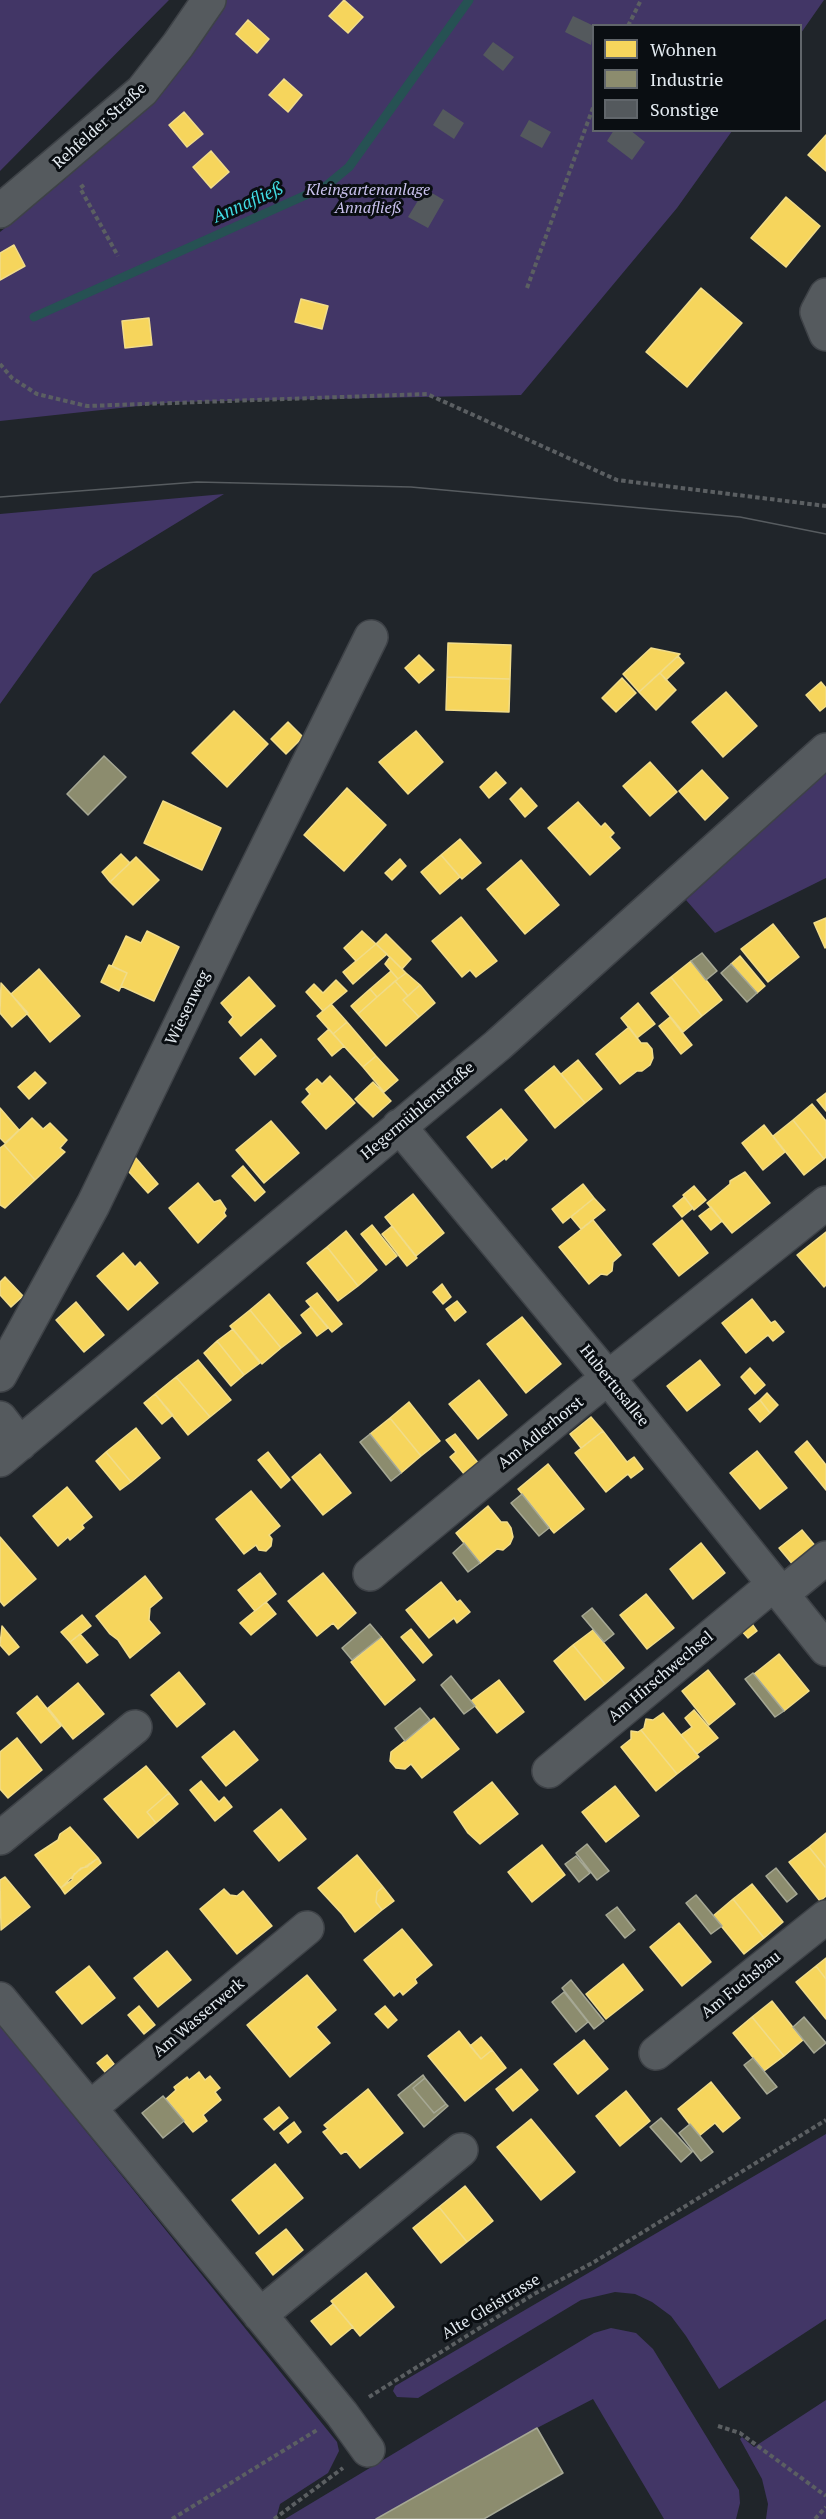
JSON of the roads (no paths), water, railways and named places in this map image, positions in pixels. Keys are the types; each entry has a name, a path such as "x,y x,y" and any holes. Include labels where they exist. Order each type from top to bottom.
{"street":[{"name":"Rehfelder Straße","path":"0,211 142,91 209,0"},
{"path":"826,295 817,312 826,334"},
{"name":"Wiesenweg","path":"0,1376 93,1205 371,637"},
{"name":"Hegermühlenstraße","path":"10,1452 498,1045 826,750"},
{"name":"Hubertusallee","path":"399,1126 609,1379 826,1649"},
{"name":"Am Adlerhorst","path":"370,1574 826,1203"},
{"path":"0,1418 10,1452"},
{"name":"Am Hirschwechsel","path":"549,1771 778,1589 826,1558"},
{"path":"0,1838 135,1727"},
{"name":"Am Fuchsbau","path":"656,2054 826,1917"},
{"name":"Am Wasserwerk","path":"90,2108 307,1928"},
{"path":"0,1999 342,2414 368,2450"},
{"path":"260,2315 461,2151"}],"waterway":[{"name":"Annafließ","path":"34,317 326,186 349,167 469,0"}],"tram line":[{"path":"0,497 197,482 411,487 740,517 826,534"}],"park label":[{"name":"Kleingartenanlage Annafließ","path":"368,199"}]}
